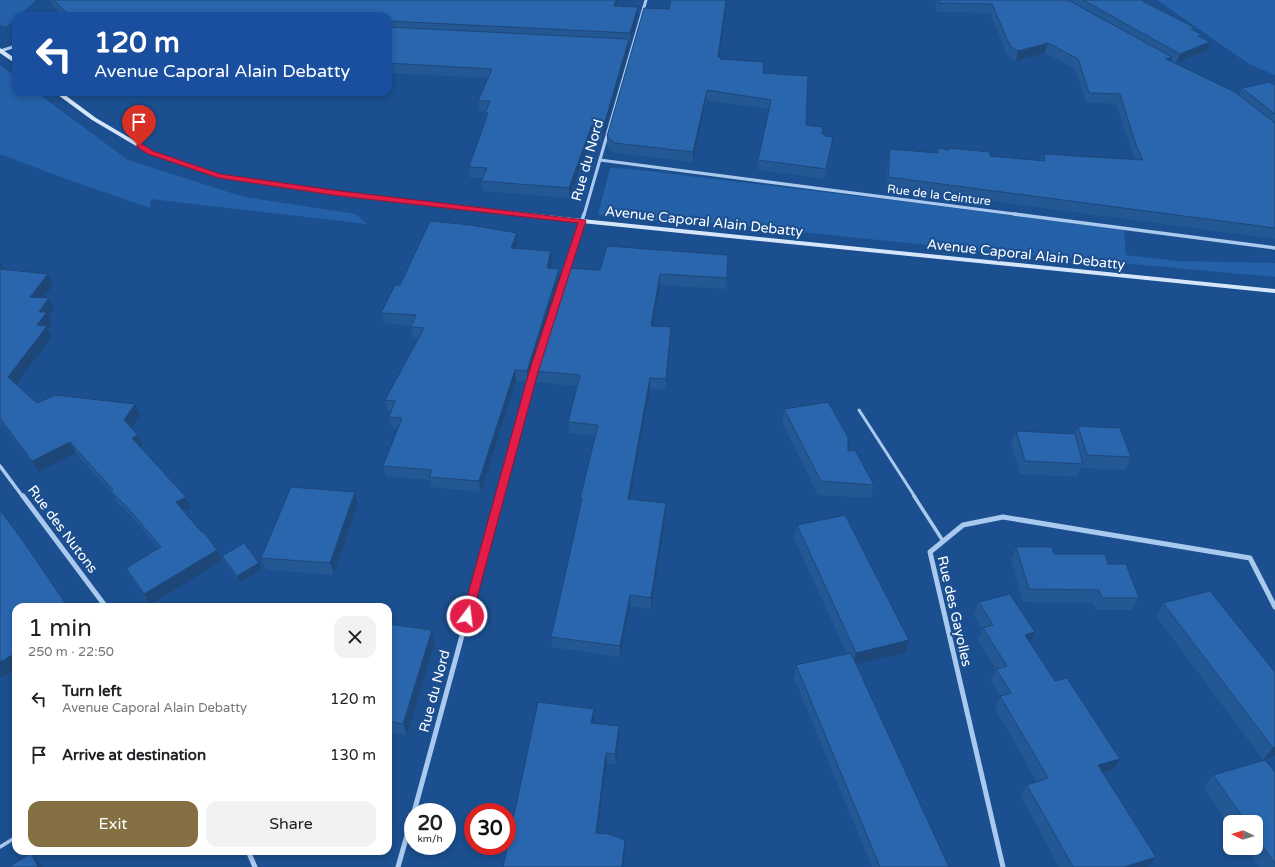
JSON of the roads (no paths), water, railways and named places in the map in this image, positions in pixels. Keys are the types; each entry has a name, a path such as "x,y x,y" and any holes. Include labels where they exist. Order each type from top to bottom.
{"main road":[{"path":"0,51 12,59"},
{"name":"Avenue Caporal Alain Debatty","path":"62,96 94,119 150,152 219,176 340,194 582,221 1275,291"}],"street":[{"name":"Rue du Nord","path":"565,275 646,0"},
{"path":"625,46 633,46"},
{"path":"0,51 12,47"},
{"name":"Rue de la Ceinture","path":"600,160 1275,248"},
{"name":"Rue du Nord","path":"416,803 536,365"},
{"name":"Rue des Nutons","path":"0,466 103,603"},
{"name":"Rue des Gayolles","path":"1003,867 930,552 963,525 1003,517 1250,558 1275,607"},
{"name":"Rue du Nord","path":"398,867 404,845"},
{"path":"250,855 255,867"}],"lane":[{"path":"859,410 943,541"},
{"path":"0,847 12,840"}]}
